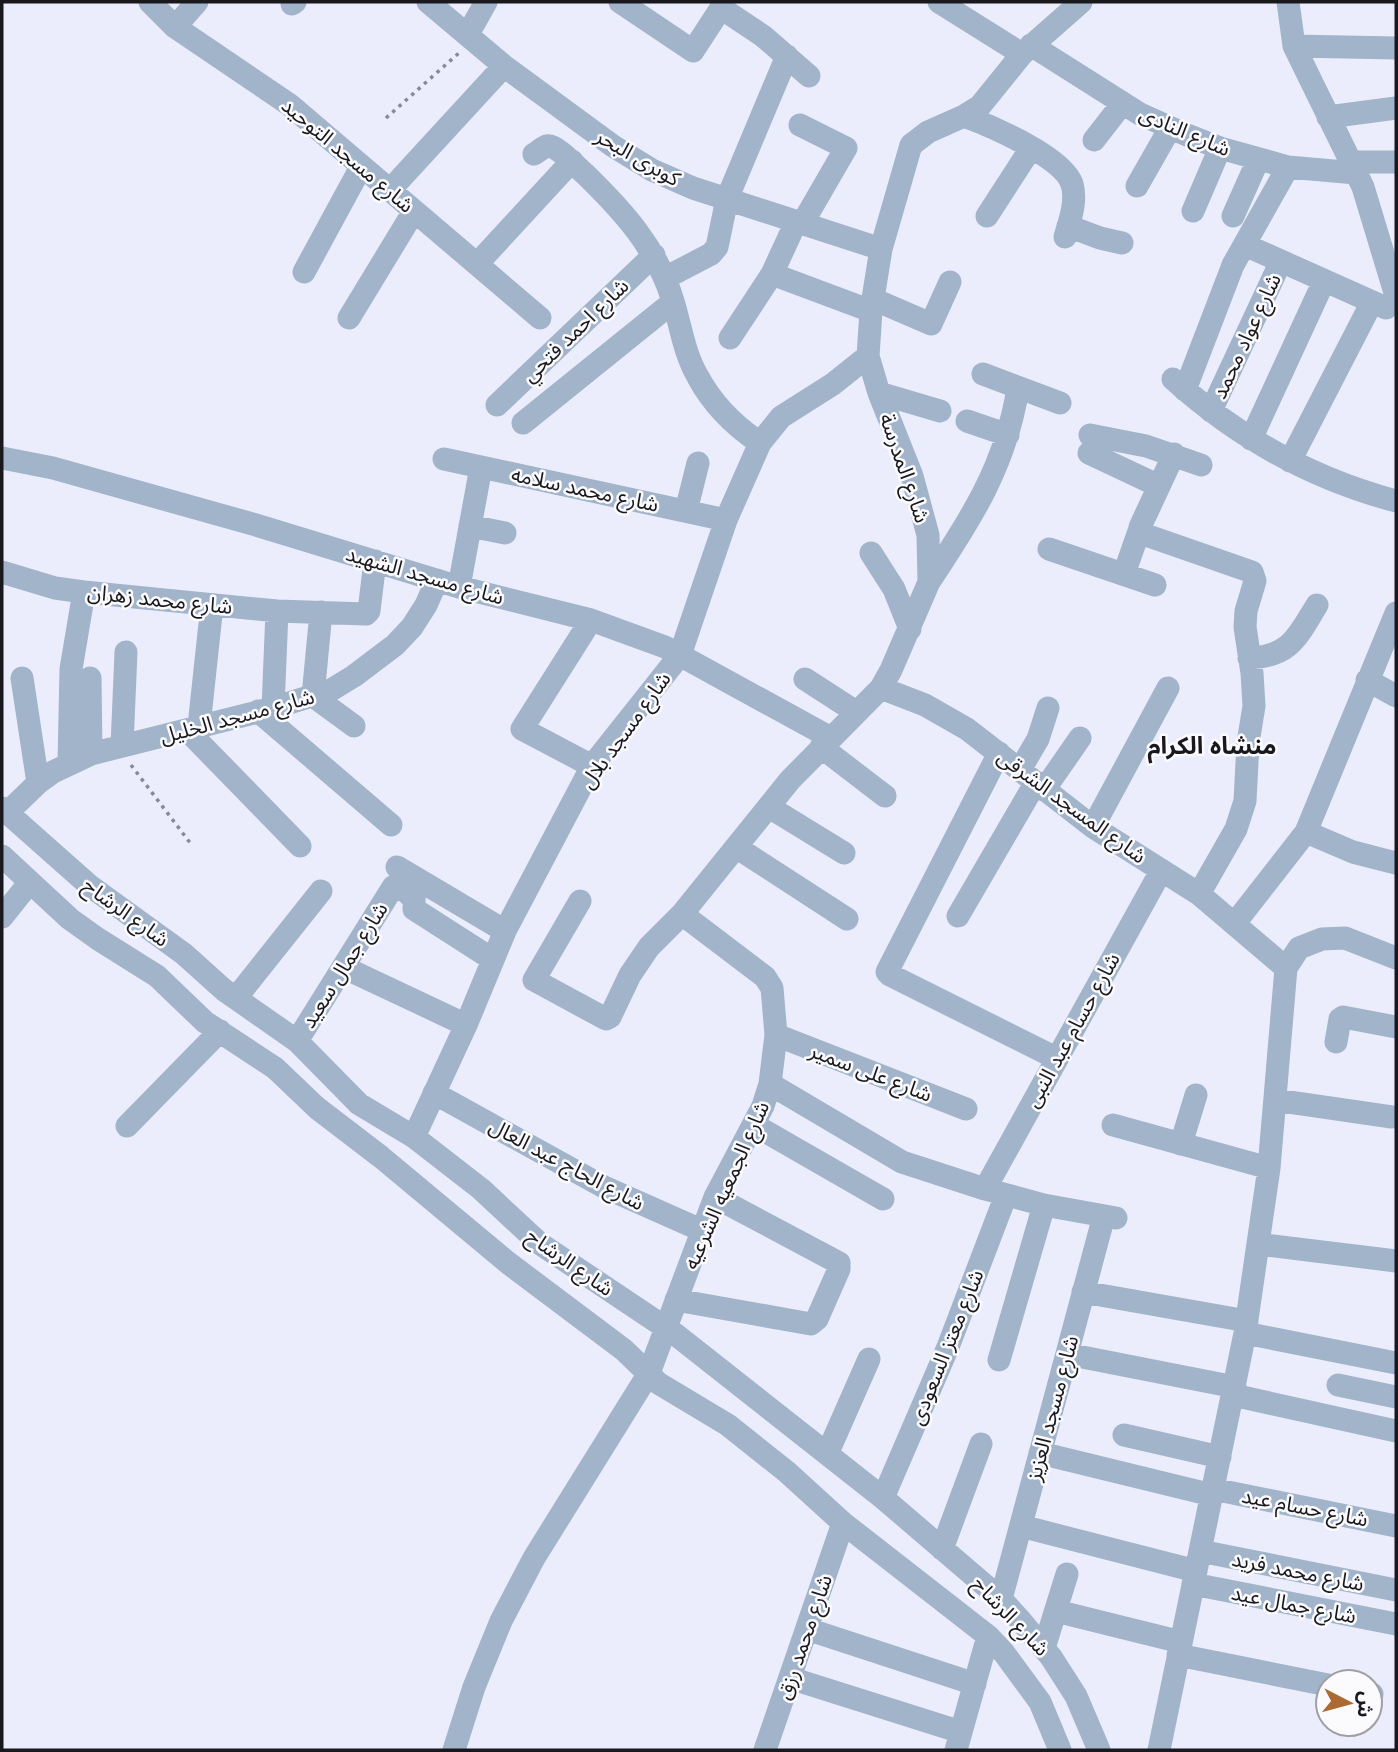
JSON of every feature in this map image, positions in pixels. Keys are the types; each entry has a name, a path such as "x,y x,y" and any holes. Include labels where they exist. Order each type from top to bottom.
{"street":[{"name":"شارع مسجد التوحيد","path":"150,2 175,27 290,104 540,318"},
{"path":"175,27 197,2"},
{"path":"471,37 486,2"},
{"path":"620,2 693,51 721,8 763,36 810,76"},
{"name":"شارع النادى","path":"939,2 1122,104 1170,128 1220,148 1287,167 1354,167 1396,162"},
{"name":"شارع المدرسة","path":"579,901 534,980 604,1019 610,1017 636,966 649,947 682,914 790,780 881,688 929,582 928,535 912,477 879,393 868,356 872,305 881,249 911,145 928,132 964,116 989,98 1027,50 1081,2"},
{"path":"1288,2 1294,46 1386,227 1396,296"},
{"name":"كوبرى البحر","path":"443,6 471,37 504,66 613,146 652,170 727,200 881,249"},
{"path":"1294,46 1396,48"},
{"path":"665,278 715,251 727,200 787,56"},
{"path":"390,190 504,66"},
{"path":"1094,139 1122,104"},
{"path":"1328,117 1396,108"},
{"path":"964,116 999,130 1066,171 1073,186 1074,202 1066,231 1122,243"},
{"path":"730,338 772,274 799,223 846,148 800,125"},
{"path":"1137,186 1170,128"},
{"path":"534,154 551,145 572,161 626,215 654,255 665,278 686,353 708,395 732,422 760,443"},
{"path":"987,216 1031,148"},
{"path":"1193,211 1220,148"},
{"path":"1233,216 1258,160"},
{"path":"477,264 572,161"},
{"path":"304,272 361,167"},
{"path":"1287,167 1233,265 1179,384 1210,411 1290,461 1358,490 1396,501"},
{"path":"349,318 414,211"},
{"path":"1245,245 1396,312"},
{"name":"شارع احمد فتحي","path":"497,405 654,255"},
{"name":"شارع عواد محمد","path":"1210,411 1280,261"},
{"path":"772,274 931,324 950,282"},
{"path":"1251,439 1324,281"},
{"path":"523,423 673,302"},
{"path":"1290,461 1372,302"},
{"name":"شارع مسجد بلال","path":"414,1137 466,1025 505,931 593,766 680,655 726,520 760,443 781,417 833,384 868,356"},
{"path":"983,374 1060,403"},
{"path":"929,582 980,502 996,470 1008,435 1018,388"},
{"path":"879,393 940,411"},
{"path":"967,421 1008,435"},
{"path":"1159,486 1090,444 1128,441 1174,454 1200,465"},
{"path":"1124,574 1139,531 1174,454"},
{"name":"شارع مسجد الشهيد","path":"2,458 53,468 448,584 591,620 656,643 826,742 885,796"},
{"name":"شارع محمد سلامه","path":"444,459 726,520"},
{"path":"686,511 698,463"},
{"name":"شارع مسجد الخليل","path":"5,810 37,783 69,763 91,754 313,696 354,676 395,646 448,584 470,526 481,467"},
{"path":"470,526 505,533"},
{"path":"1139,531 1252,572 1255,581 1246,611 1245,627 1254,706 1246,765 1245,801 1236,829 1199,894"},
{"path":"1049,549 1155,585"},
{"path":"871,552 894,589 910,629"},
{"name":"شارع محمد زهران","path":"2,572 55,588 84,592 278,611 368,613 375,561"},
{"path":"69,763 71,669 84,592"},
{"path":"212,605 193,728 300,846"},
{"path":"1249,658 1269,657 1288,647 1317,605"},
{"path":"278,611 265,710 391,825"},
{"path":"321,612 313,696 354,726"},
{"path":"1235,923 1306,832 1396,614"},
{"path":"591,620 522,729 593,766"},
{"path":"120,747 126,652"},
{"path":"22,678 37,783"},
{"path":"90,678 91,754"},
{"path":"805,679 856,712"},
{"path":"1367,681 1396,696"},
{"name":"شارع المسجد الشرقى","path":"881,688 925,705 967,729 1093,827 1199,894 1286,968"},
{"path":"1093,827 1168,688"},
{"path":"1034,780 1038,739 1048,708"},
{"path":"958,916 1034,780 1080,738"},
{"path":"999,752 887,970 890,975 1056,1058"},
{"path":"769,807 844,853"},
{"name":"شارع الرشاح","path":"5,810 80,878 184,954 219,1009 275,1068 317,1108 382,1157 507,1262 650,1368 671,1392 707,1411 749,1417 828,1452 1001,1600 1039,1663 1040,1702 1060,1750"},
{"path":"1306,832 1353,852 1396,863"},
{"path":"737,847 847,919"},
{"name":"شارع الرشاح","path":"2,856 70,919 98,939 219,1009 297,1041 359,1104 414,1137 481,1189 539,1243 664,1333 749,1417 787,1472 844,1523 988,1636 1039,1663 1076,1696 1099,1750"},
{"name":"شارع حسام عبد النبى","path":"995,1192 1056,1058 1161,871"},
{"path":"394,878 505,931"},
{"path":"394,878 396,886 401,887 414,899 414,909 492,959"},
{"name":"شارع جمال سعيد","path":"297,1041 394,878"},
{"path":"2,917 30,882"},
{"path":"127,1126 219,1009 321,891"},
{"name":"شارع الجمعيه الشرعيه","path":"454,1750 487,1654 517,1589 650,1368 701,1230 715,1197 754,1125 770,1084 776,1035 772,988 765,977 682,914"},
{"path":"1159,1750 1246,1327 1269,1168 1286,968 1299,948 1322,939 1345,938 1396,958"},
{"path":"343,967 466,1025"},
{"path":"1336,1042 1340,1019 1343,1017 1396,1027"},
{"name":"شارع على سمير","path":"776,1035 966,1109"},
{"path":"770,1084 902,1162 1044,1205 999,1360"},
{"name":"شارع الحاج عبد العال","path":"434,1093 604,1187 701,1230"},
{"path":"1181,1144 1196,1094"},
{"path":"1275,1100 1392,1117"},
{"path":"754,1125 883,1199"},
{"path":"1113,1125 1269,1168"},
{"name":"شارع معتز السعودى","path":"883,1498 948,1347 995,1192"},
{"path":"676,1300 811,1324 816,1322 839,1269 839,1263 715,1197"},
{"name":"شارع مسجد العزيز","path":"1001,1600 1083,1292 1110,1217 1044,1205"},
{"path":"1258,1244 1396,1261"},
{"path":"1083,1292 1396,1363"},
{"path":"1067,1354 1396,1431"},
{"path":"828,1452 869,1359"},
{"path":"1338,1385 1396,1397"},
{"path":"1124,1436 1220,1457"},
{"path":"942,1549 981,1444"},
{"name":"شارع حسام عيد","path":"1040,1453 1212,1492 1396,1526"},
{"name":"شارع محمد رزق","path":"765,1750 844,1523"},
{"path":"1021,1526 1196,1569"},
{"name":"شارع محمد فريد","path":"1196,1569 1396,1590"},
{"name":"شارع جمال عيد","path":"1196,1569 1396,1624"},
{"path":"1039,1663 1067,1574"},
{"path":"1056,1611 1180,1648 1314,1682"},
{"path":"807,1629 975,1684"},
{"path":"790,1678 959,1741 988,1636"}],"path":[{"path":"386,118 471,37"},
{"path":"120,747 191,844"}],"district":[{"name":"منشاه الكرام","path":"1212,745"}]}
